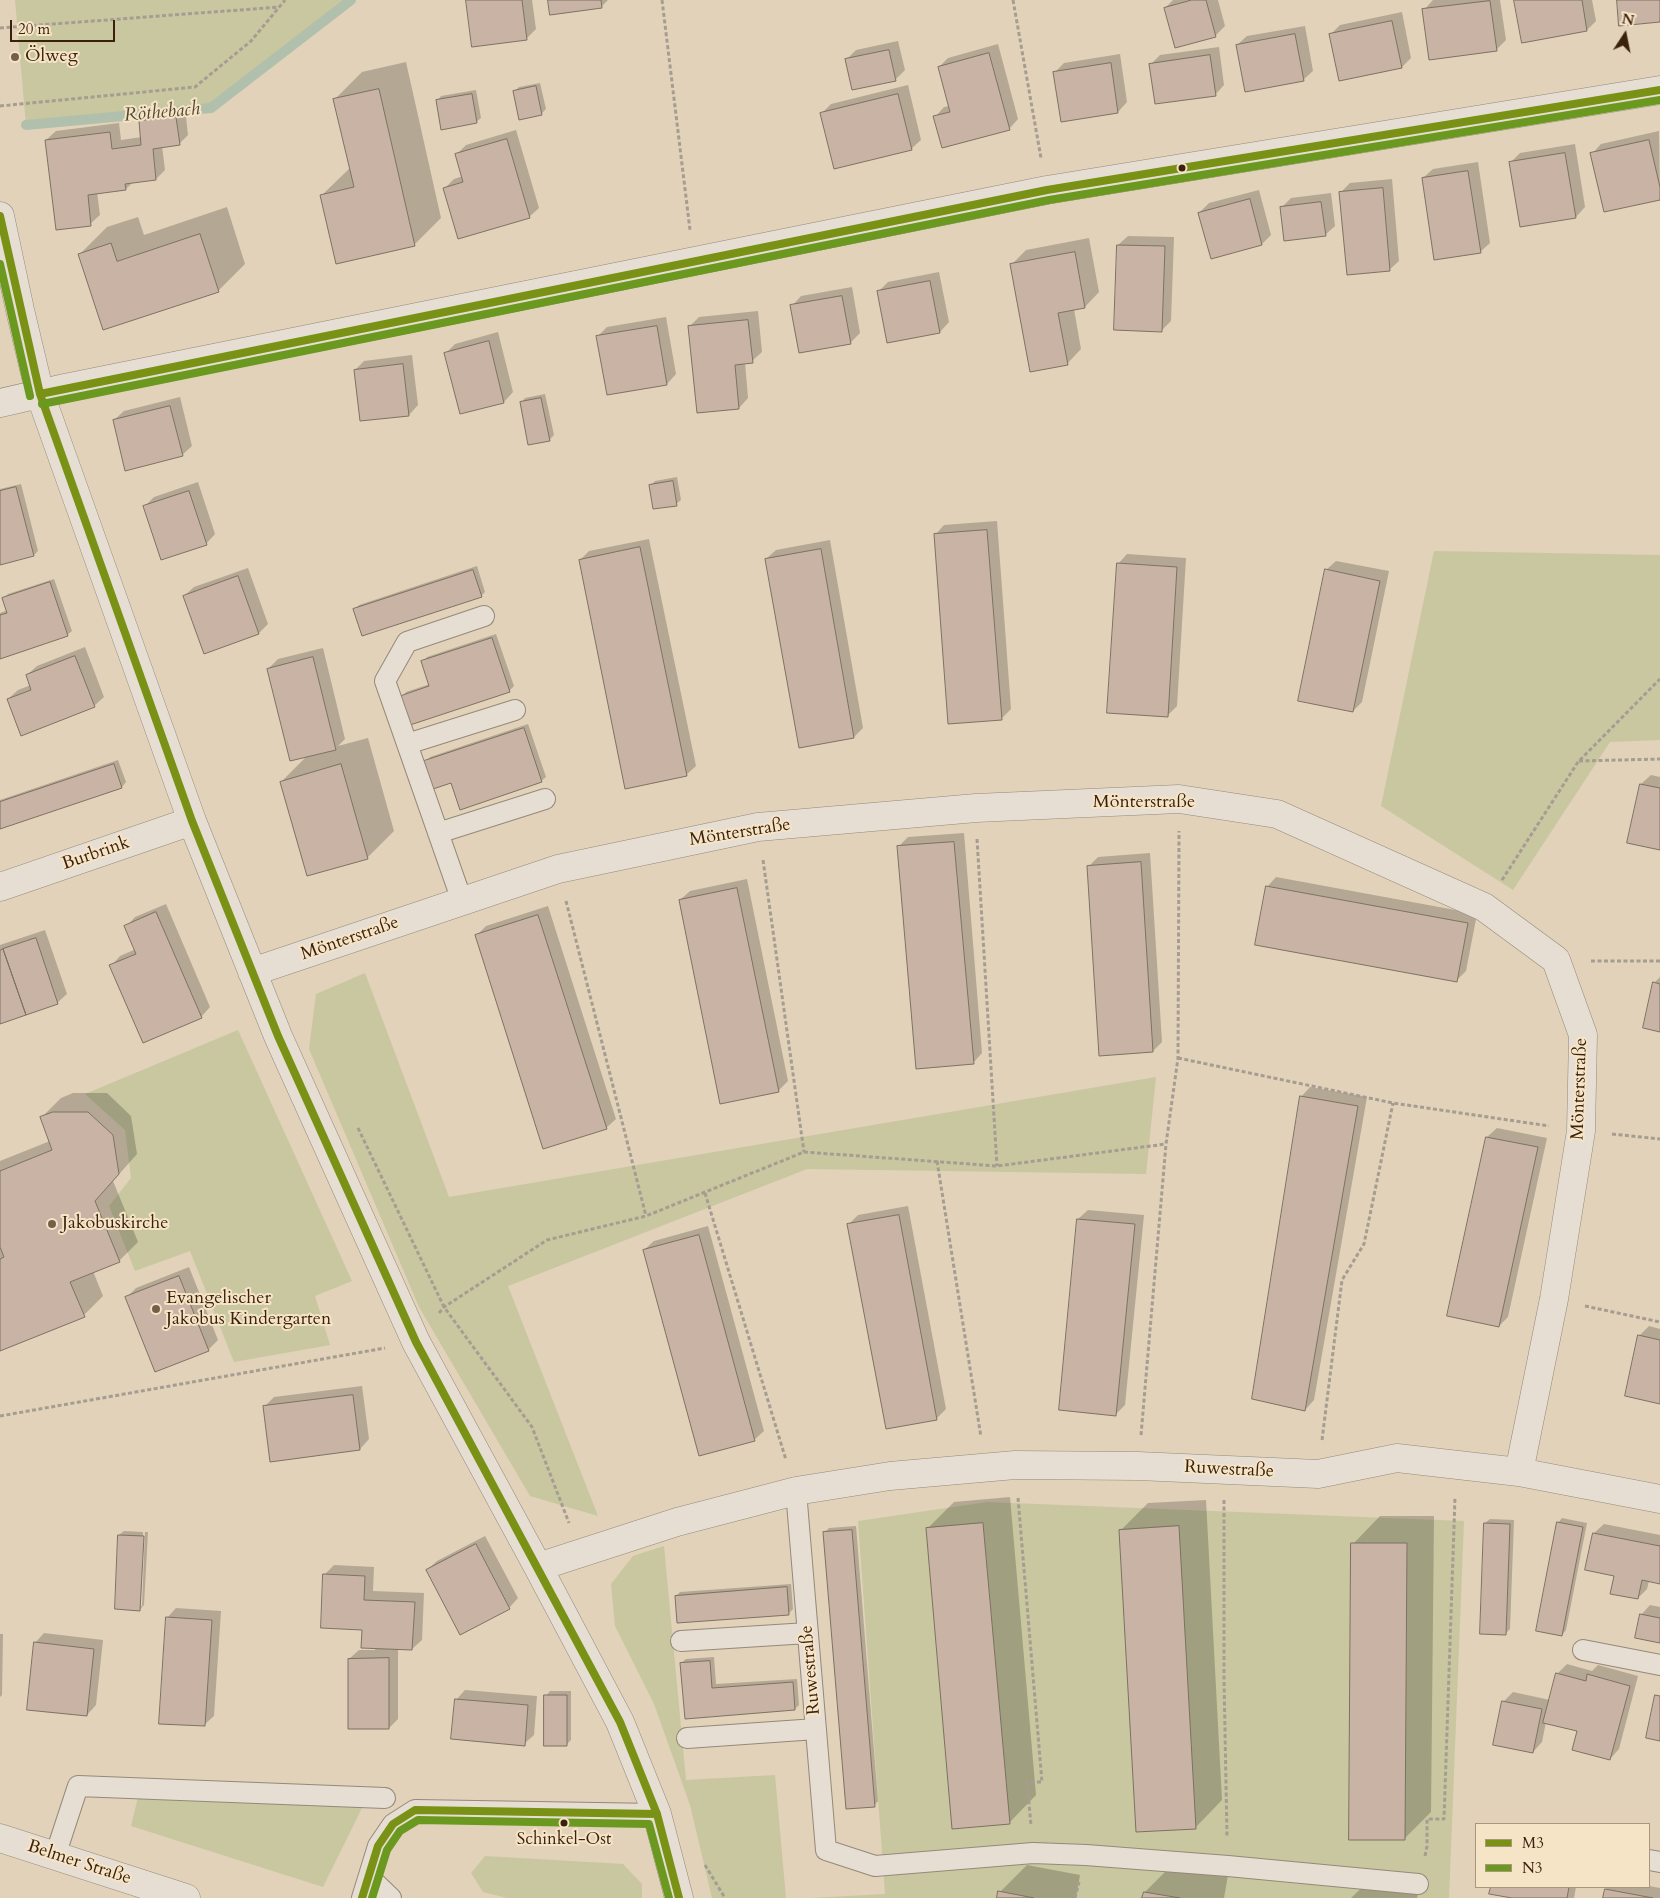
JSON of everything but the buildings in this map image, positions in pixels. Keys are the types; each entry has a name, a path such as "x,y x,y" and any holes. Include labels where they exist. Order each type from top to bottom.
{"street":[{"path":"0,403 1047,190 1660,90"},
{"path":"0,216 40,394 192,821 252,972 278,1036 416,1342 620,1722 657,1814 680,1898"},
{"name":"Mönterstraße","path":"252,972 558,868 758,827 976,808 1179,799 1277,814 1484,907 1556,960 1583,1035 1581,1131 1554,1299 1519,1472"},
{"name":"Burbrink","path":"0,887 192,821"},
{"name":"Ruwestraße","path":"538,1567 677,1522 796,1491 890,1476 1015,1464 1138,1466 1318,1474 1397,1458 1519,1472 1660,1499"},
{"name":"Belmer Straße","path":"0,1838 186,1898"}],"lane":[{"path":"462,901 385,681 407,642 484,616"},
{"path":"407,744 515,710"},
{"path":"438,833 545,799"},
{"name":"Ruwestraße","path":"796,1491 826,1850 875,1866 1033,1853"},
{"path":"681,1642 808,1633"},
{"path":"1583,1650 1660,1665"},
{"path":"687,1738 816,1729"},
{"path":"55,1856 78,1786 384,1798"},
{"path":"362,1898 378,1846 393,1824 416,1810 657,1814"},
{"path":"1033,1853 1086,1855 1228,1866 1418,1884"},
{"path":"369,1877 391,1898"}],"path":[{"path":"0,106 195,87 251,41 285,0"},
{"path":"662,0 693,261"},
{"path":"1013,0 1047,190"},
{"path":"0,28 280,7"},
{"path":"1484,907 1578,762 1660,679"},
{"path":"1578,762 1660,759"},
{"path":"1138,1466 1166,1144 1178,1058 1179,799"},
{"path":"976,808 997,1166"},
{"path":"758,827 804,1152"},
{"path":"558,868 646,1216"},
{"path":"1556,960 1660,961"},
{"path":"1178,1058 1393,1103 1581,1131 1660,1139"},
{"path":"1318,1474 1342,1280 1364,1244 1393,1103"},
{"path":"0,1416 416,1342 444,1308 547,1240 646,1216 804,1152 997,1166 1166,1144"},
{"path":"937,1161 986,1467"},
{"path":"705,1193 796,1491"},
{"path":"1554,1299 1660,1322"},
{"path":"444,1308 532,1427 580,1552"},
{"path":"1015,1464 1042,1782 1027,1782 1033,1853"},
{"path":"1418,1884 1427,1846 1427,1819 1444,1819 1456,1464"},
{"path":"1224,1470 1224,1678 1228,1866"}],"green space":[{"path":"15,0 351,0 211,108 26,125"},
{"path":"1434,551 1660,555 1660,740 1610,742 1513,890 1381,806"},
{"path":"365,973 449,1197 1156,1077 1146,1174 807,1169 508,1286 598,1516 530,1496 419,1307 309,1049 316,994"},
{"path":"238,1030 352,1281 315,1296 330,1345 234,1362 190,1251 135,1271 109,1206 131,1178 125,1130 85,1094"},
{"path":"987,1502 1464,1521 1449,1898 810,1898 885,1894 858,1521"},
{"path":"664,1546 686,1780 775,1775 786,1898 712,1898 690,1805 654,1704 615,1626 611,1584 633,1556"},
{"path":"138,1797 363,1806 323,1887 131,1826"},
{"path":"485,1856 623,1864 642,1884 642,1898 507,1898 483,1892 471,1873"}],"waterway":[{"name":"Röthebach","path":"26,125 211,108 351,0"}],"transit line":[{"name":"M3","path":"40,394 1047,190 1660,90"},
{"name":"N3","path":"42,404 1049,200 1660,100"},
{"name":"M3","path":"0,216 40,394 192,821 278,1036 416,1342 620,1722 657,1814 679,1898"},
{"name":"N3","path":"0,264 30,396"},
{"name":"M3","path":"362,1898 378,1846 393,1824 415,1810 657,1814"},
{"name":"N3","path":"372,1898 387,1850 400,1831 418,1820 649,1824 669,1898"}],"place":[{"name":"Ölweg","path":"15,57"},
{"name":"Jakobuskirche","path":"52,1224"},
{"name":"Evangelischer Jakobus Kindergarten","path":"156,1309"},
{"name":"Schinkel-Ost","path":"564,1823"}]}
